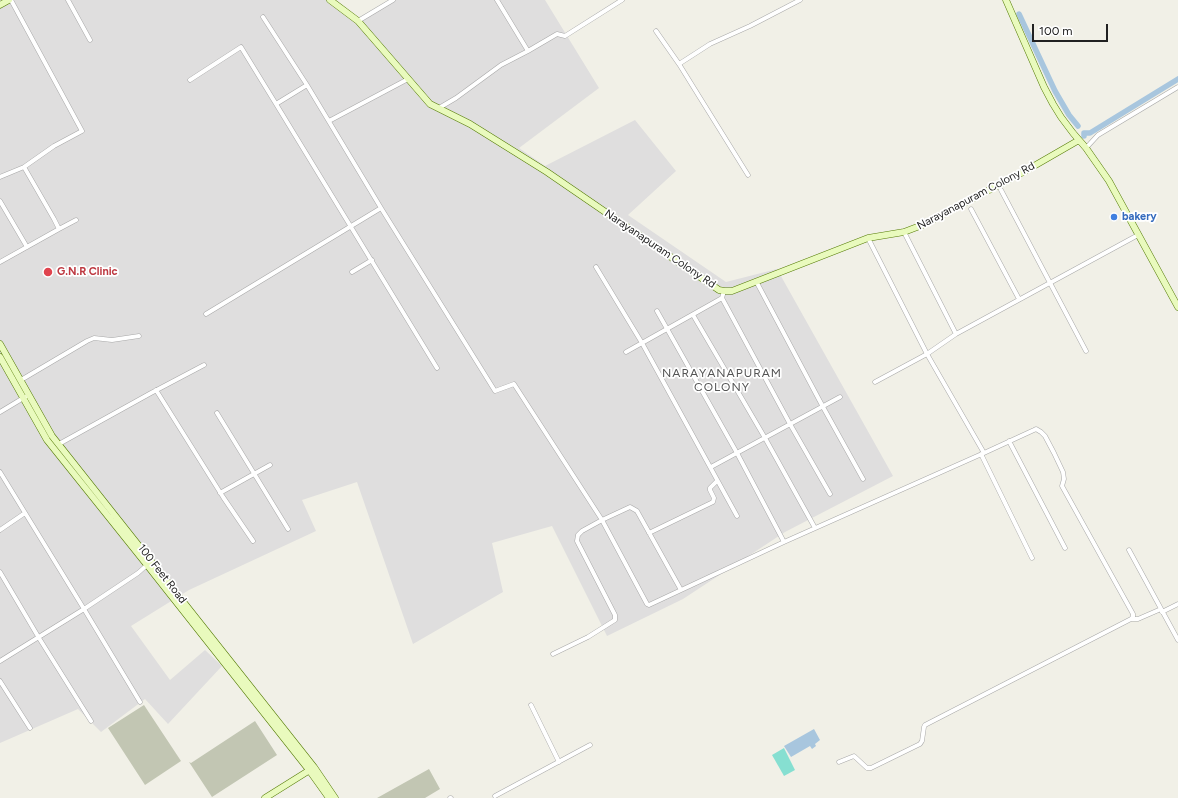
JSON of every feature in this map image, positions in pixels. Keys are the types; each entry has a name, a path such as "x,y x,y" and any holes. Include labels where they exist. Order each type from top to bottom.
{"street":[{"path":"0,5 10,0 82,131 54,146 24,166 0,177"},
{"path":"68,0 90,40"},
{"name":"Narayanapuram Colony Rd","path":"330,0 358,22 430,104 470,124 547,172 713,286 724,291 732,290 868,238 904,232 925,224 1027,170 1079,140"},
{"path":"358,22 393,0"},
{"path":"497,0 528,51"},
{"path":"438,109 456,98 501,64 528,51 557,34 565,36 622,0"},
{"path":"679,64 710,44 750,26 800,0"},
{"path":"1006,0 1044,86 1061,117 1109,180 1178,308"},
{"path":"263,17 307,85 381,208 495,391 514,384 602,520 647,604 650,605 814,528 1036,429 1045,436 1063,472 1064,479 1062,486 1133,614 1131,619"},
{"path":"656,31 679,64 748,175"},
{"path":"190,80 241,48 352,226 437,368"},
{"path":"329,121 408,79"},
{"path":"276,104 307,85"},
{"path":"1086,148 1098,135 1178,87"},
{"path":"24,166 59,229"},
{"path":"1002,190 1086,351"},
{"path":"0,202 27,247"},
{"path":"206,314 381,208"},
{"path":"971,209 1019,299"},
{"path":"0,262 76,220"},
{"path":"904,232 956,334"},
{"path":"875,382 927,354 956,334 1138,235"},
{"path":"868,238 927,354 982,453 1032,558"},
{"path":"352,272 372,260"},
{"path":"596,267 642,343 737,516"},
{"path":"756,281 863,479"},
{"path":"724,291 722,298 790,424 830,494"},
{"path":"626,352 722,298"},
{"path":"658,311 737,453 784,542"},
{"path":"693,314 765,438 814,528"},
{"path":"21,380 86,341 94,338 112,340 139,336"},
{"name":"100 Feet Road","path":"0,344 21,380 26,397 47,440 312,769 329,798"},
{"name":"100 Feet Road","path":"0,358 52,436 335,798"},
{"path":"59,444 204,365"},
{"path":"156,390 220,493 253,541"},
{"path":"0,412 26,397"},
{"path":"711,467 840,398"},
{"path":"217,413 288,529"},
{"path":"1009,441 1065,548"},
{"path":"220,493 270,465"},
{"path":"0,472 140,702"},
{"path":"649,533 713,502 714,498 710,488 717,481"},
{"path":"553,654 588,638 615,620 615,615 577,541 578,536 582,531 602,520 630,507 634,508 681,590"},
{"path":"0,530 25,513"},
{"path":"1129,550 1178,640"},
{"path":"0,661 84,609 138,573 147,565"},
{"path":"0,572 91,721"},
{"path":"839,762 854,756 867,768 871,768 922,742 925,725 1131,619 1138,619 1178,604"},
{"path":"0,681 30,728"},
{"path":"531,705 559,762"},
{"path":"495,796 590,745"},
{"path":"265,798 312,769"}],"shaded area":[{"path":"0,0 329,0 358,20 393,0 545,0 599,88 519,148 545,166 635,120 676,171 628,215 726,282 777,269 893,476 785,532 683,599 607,636 552,526 492,543 503,592 413,644 357,482 302,500 316,531 189,590 131,626 170,680 205,650 222,666 168,724 145,699 101,732 78,709 0,743"},
{"path":"144,705 181,761 145,785 108,728"},
{"path":"255,721 277,755 212,797 189,762 191,763"},
{"path":"814,729 820,740 815,744 816,746 812,749 810,746 791,757 784,746"},
{"path":"784,748 795,770 784,776 772,755"},
{"path":"429,769 440,789 425,798 377,798"}],"waterway":[{"path":"1019,14 1055,91 1069,115 1078,126"},
{"path":"1084,136 1084,133 1090,133 1178,79"}],"place":[{"name":"bakery","path":"1114,217"},
{"name":"G.N.R Clinic","path":"48,272"}],"district":[{"name":"NARAYANAPURAM COLONY","path":"722,380"}]}
